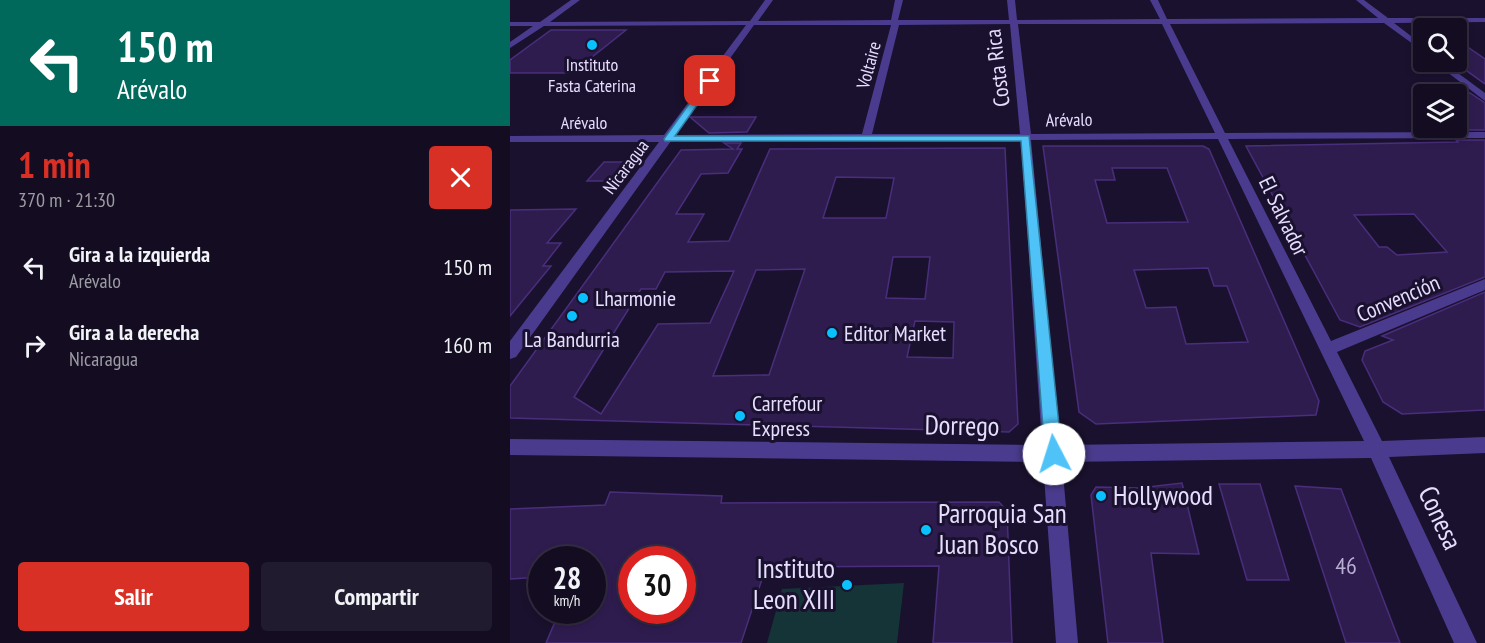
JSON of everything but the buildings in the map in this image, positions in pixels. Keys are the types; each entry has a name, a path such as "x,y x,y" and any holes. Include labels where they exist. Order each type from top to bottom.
{"street":[{"path":"510,46 576,0"},
{"name":"Nicaragua","path":"510,353 769,0"},
{"name":"Voltaire","path":"866,138 896,29 899,0"},
{"name":"Costa Rica","path":"1011,0 1026,138 1054,454 1067,643"},
{"name":"El Salvador","path":"1154,0 1377,450"},
{"path":"1360,0 1413,42"},
{"path":"510,24 1485,20"},
{"path":"1451,72 1485,98"},
{"name":"Arévalo","path":"510,140 1026,138 1221,134 1485,135"},
{"name":"Convención","path":"1326,350 1485,284"},
{"name":"Dorrego","path":"510,447 1054,454 1268,453 1485,445"},
{"name":"Conesa","path":"1377,450 1466,643"}],"green space":[{"path":"904,583 897,643 767,643 782,589"}],"place":[{"name":"Instituto Fasta Caterina","path":"592,45"},
{"name":"Lharmonie","path":"583,298"},
{"name":"La Bandurria","path":"572,316"},
{"name":"Editor Market","path":"832,333"},
{"name":"Carrefour Express","path":"740,416"},
{"name":"Hollywood","path":"1101,496"},
{"name":"Parroquia San Juan Bosco","path":"926,530"},
{"name":"Instituto Leon XIII","path":"847,585"}],"route":[{"path":"710,81 669,139 1026,138 1054,454"}]}
